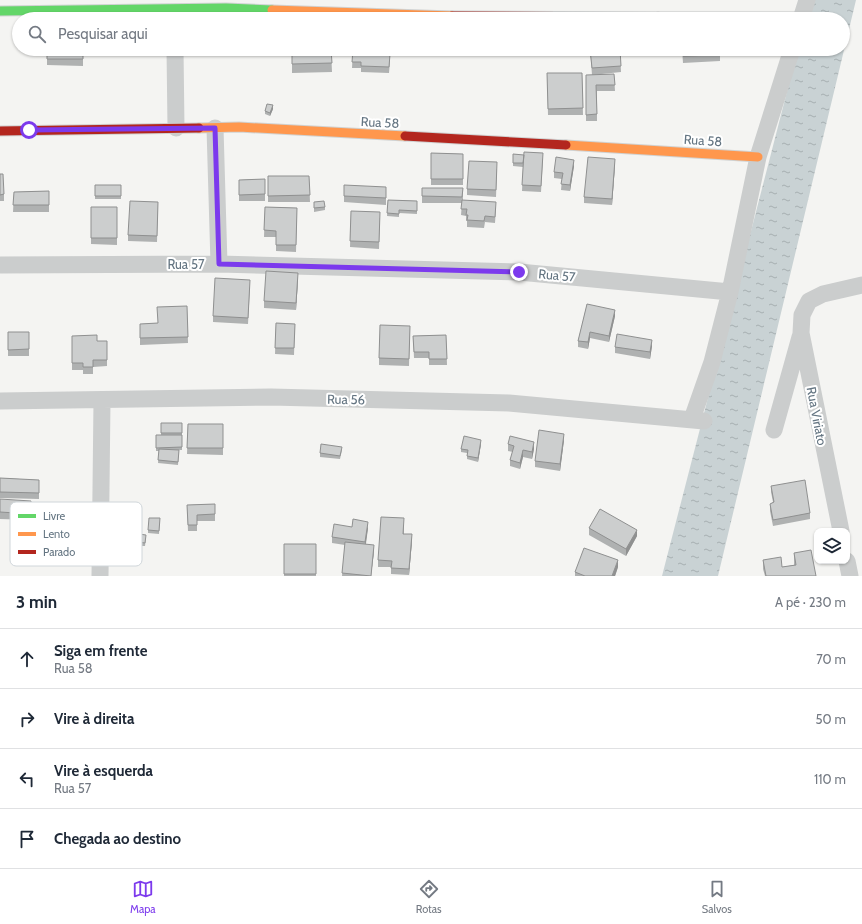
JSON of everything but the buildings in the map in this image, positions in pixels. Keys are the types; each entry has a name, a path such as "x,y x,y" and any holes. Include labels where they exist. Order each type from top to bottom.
{"street":[{"path":"803,12 806,0"},
{"path":"0,11 226,8 327,12"},
{"path":"175,56 176,128"},
{"path":"730,292 758,157 790,56"},
{"name":"Rua 58","path":"0,131 239,127 505,141 758,157"},
{"path":"215,128 219,264"},
{"name":"Rua 57","path":"0,265 219,264 519,272 730,292"},
{"name":"Rua Viriato","path":"840,528 801,333 802,315 809,301 824,294 862,285"},
{"name":"Rua 56","path":"0,401 102,401 271,397 509,403 698,420 730,292"},
{"path":"774,430 801,333"},
{"path":"101,502 102,401"},
{"path":"848,564 850,576"},
{"path":"100,566 100,576"}],"water":[{"path":"810,0 856,0 850,25 850,12 807,12"},
{"path":"796,56 843,56 718,576 662,576"}],"traffic: fast":[{"path":"0,11 226,8 272,10"}],"traffic: slow":[{"path":"272,10 332,12"},
{"path":"199,128 239,127 405,136"},
{"path":"566,145 758,157"}],"traffic: jam":[{"path":"0,131 199,128"},
{"path":"405,136 566,145"}],"route":[{"path":"29,130 215,128 219,264 519,272"}]}
